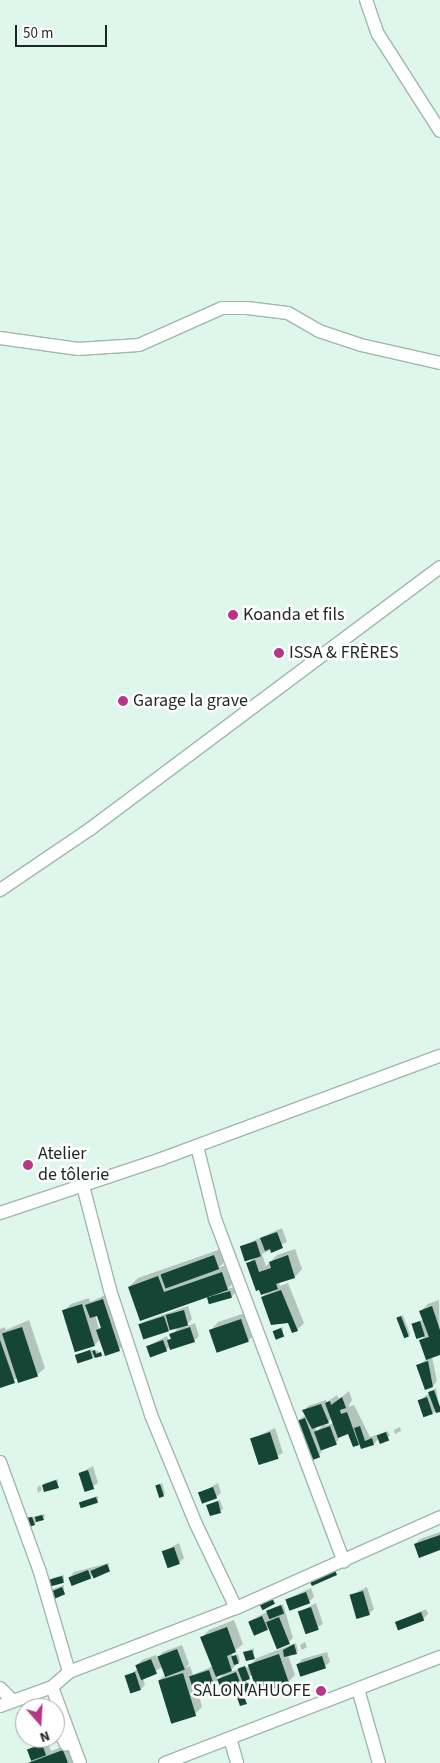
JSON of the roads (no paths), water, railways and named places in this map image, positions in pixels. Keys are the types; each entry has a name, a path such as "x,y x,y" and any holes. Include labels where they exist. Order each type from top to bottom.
{"street":[{"path":"366,0 378,34 440,131"},
{"path":"0,338 78,349 138,345 222,308 247,308 288,314 319,331 361,346 440,363"},
{"path":"0,890 90,829 440,568"},
{"path":"0,1213 196,1146 440,1056"},
{"path":"196,1146 219,1228 344,1562"},
{"path":"83,1186 110,1290 151,1415 195,1522 236,1608"},
{"path":"0,1462 40,1572 69,1672"},
{"path":"0,1706 49,1688 69,1672 236,1608 344,1562 440,1517"},
{"path":"165,1763 440,1658"},
{"path":"0,1688 13,1701"},
{"path":"49,1688 50,1698"},
{"path":"49,1688 80,1763"},
{"path":"358,1689 379,1763"},
{"path":"230,1738 237,1763"},
{"path":"65,1742 75,1763"}],"place":[{"name":"Koanda et fils","path":"233,615"},
{"name":"ISSA & FRÈRES","path":"279,653"},
{"name":"Garage la grave","path":"123,701"},
{"name":"Atelier de tôlerie","path":"28,1165"},
{"name":"SALON AHUOFE","path":"321,1691"}]}
